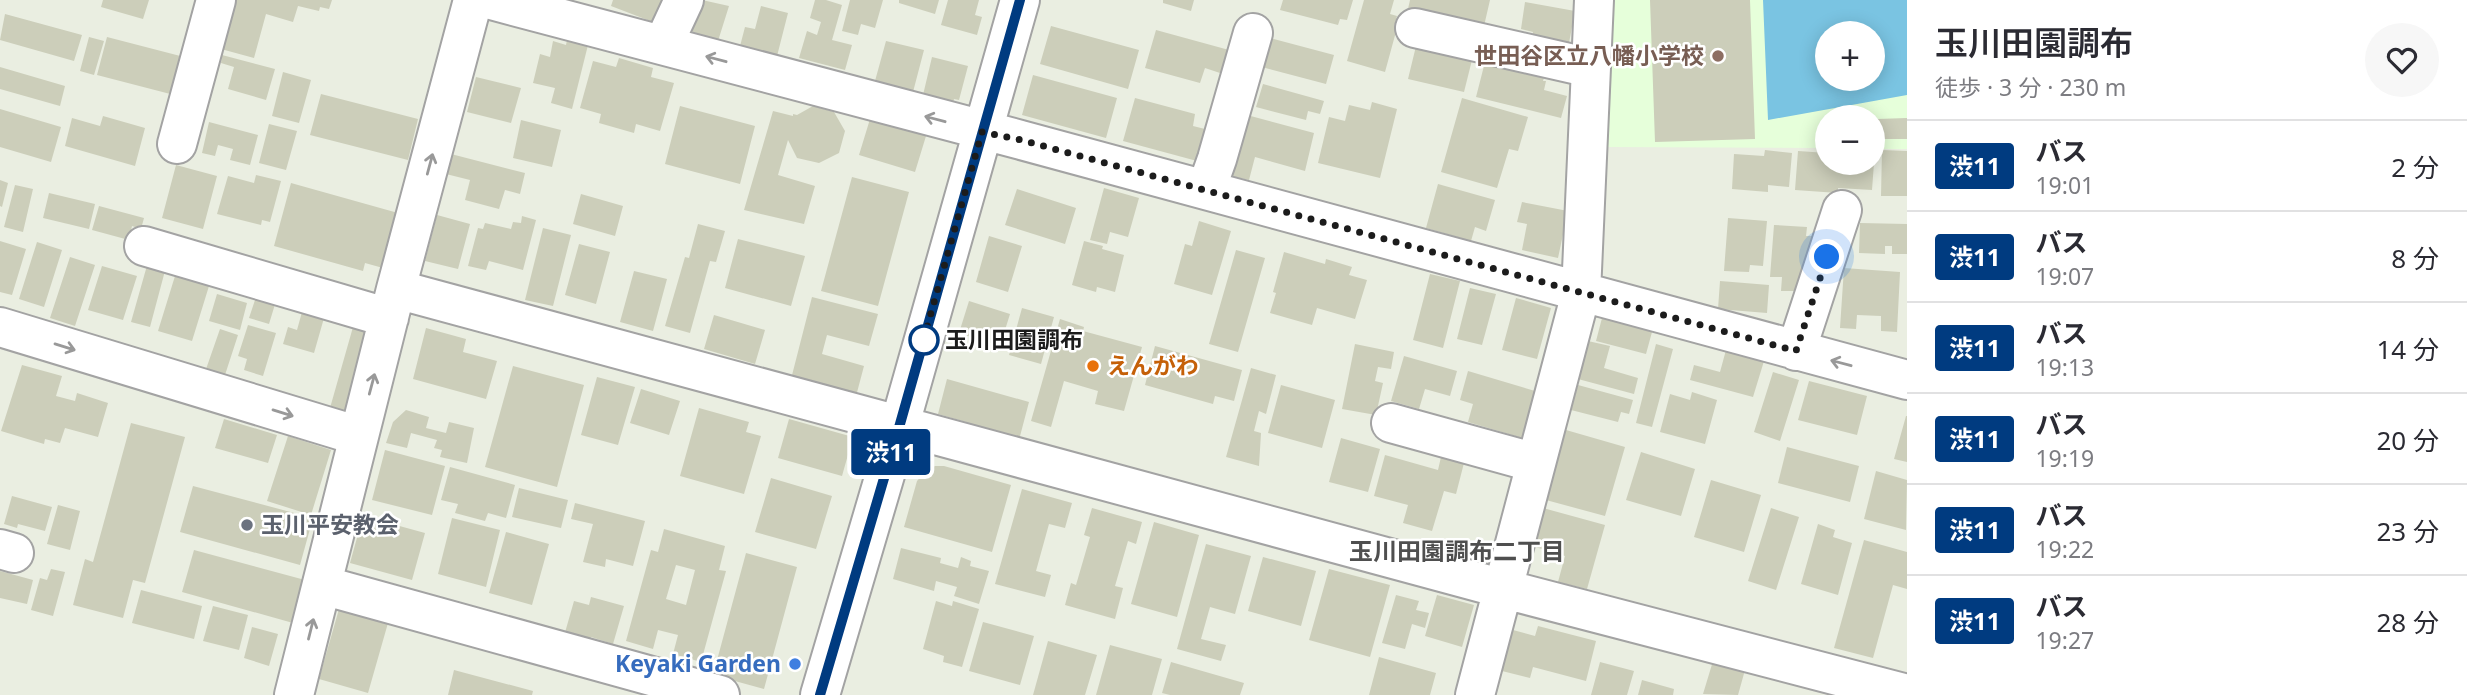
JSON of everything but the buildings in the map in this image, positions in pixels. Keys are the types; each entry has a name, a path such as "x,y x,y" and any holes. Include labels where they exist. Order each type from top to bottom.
{"street":[{"path":"177,144 216,0"},
{"path":"294,695 473,0"},
{"path":"492,0 1907,380"},
{"path":"663,45 684,0"},
{"path":"820,695 1020,0"},
{"path":"1475,695 1581,293 1594,0"},
{"path":"1415,28 1591,68"},
{"path":"1206,191 1253,33"},
{"path":"1796,351 1842,210"},
{"path":"144,246 900,424 1504,589 1907,694"},
{"path":"0,327 359,436"},
{"path":"1391,423 1536,463"},
{"path":"322,586 720,695"}],"shaded area":[{"name":"世田谷区立八幡小学校","path":"1610,0 1907,0 1907,149 1885,149 1885,105 1815,105 1815,148 1606,147"},
{"path":"1763,0 1907,0 1907,95 1851,105 1815,105 1815,112 1768,120"}],"bus line":[{"name":"渋11","path":"820,695 1020,0"}],"place":[{"name":"世田谷区立八幡小学校","path":"1718,56"},
{"name":"玉川田園調布","path":"924,340"},
{"name":"えんがわ","path":"1093,366"},
{"name":"玉川平安教会","path":"247,525"},
{"name":"Keyaki Garden","path":"795,664"}],"district":[{"name":"玉川田園調布二丁目","path":"1457,552"}],"route":[{"path":"924,340 922,345 982,132 1021,140 1796,351 1827,257"}]}
